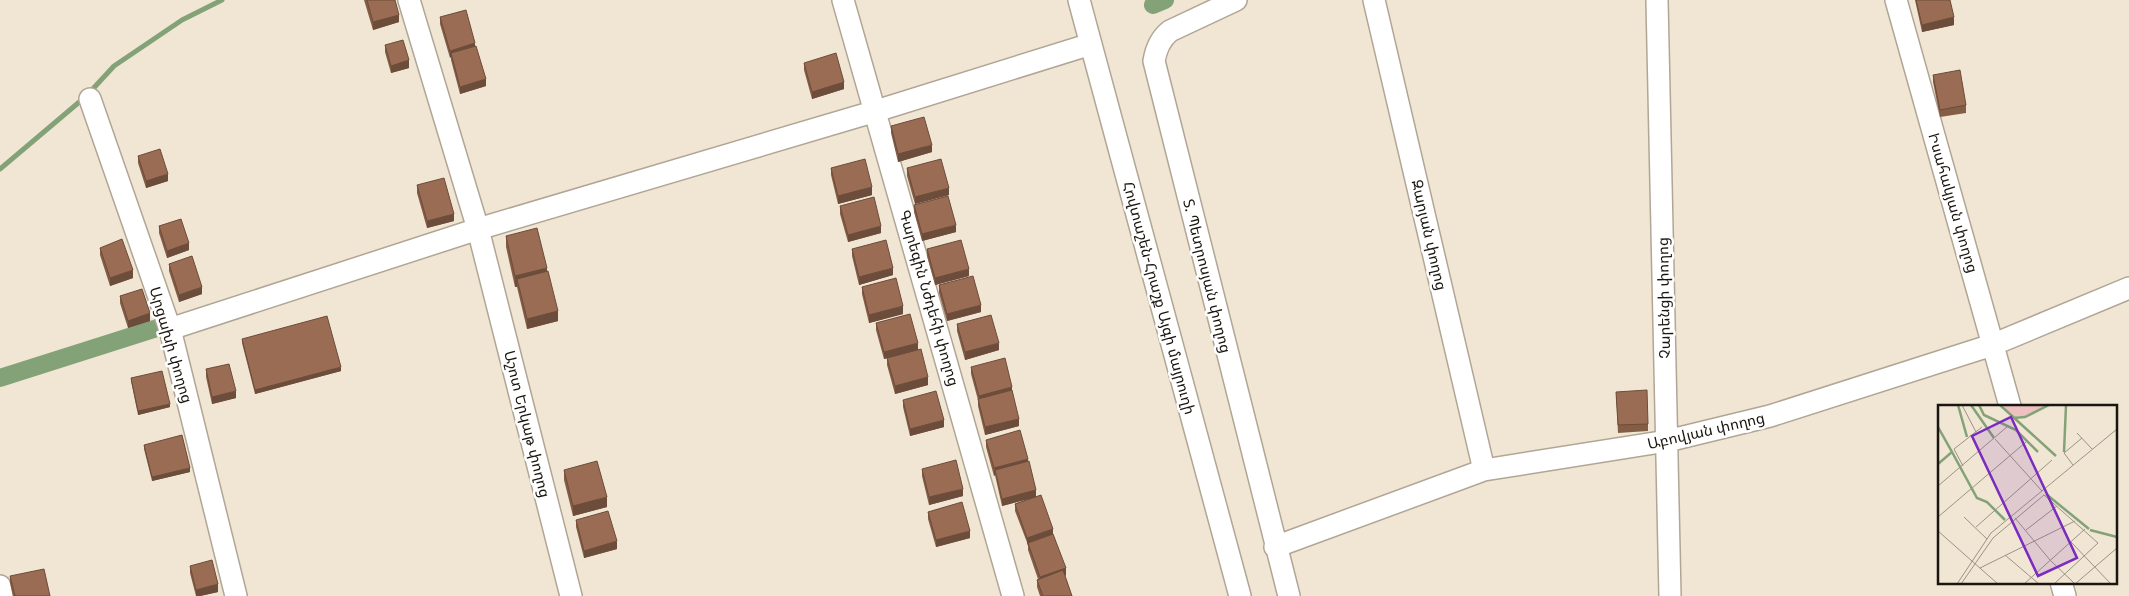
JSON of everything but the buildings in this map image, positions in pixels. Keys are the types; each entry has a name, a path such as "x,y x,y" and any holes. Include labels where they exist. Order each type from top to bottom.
{"street":[{"path":"409,0 478,229"},
{"name":"Գարեգին Նժդեհի փողոց","path":"843,0 876,110 1013,596"},
{"name":"Հովտաշեն-Հրաշք Այգի մայրուղի","path":"1079,0 1240,596"},
{"name":"Տ. Պետրոսյան փողոց","path":"1236,0 1163,36 1154,61 1275,547 1289,596"},
{"name":"Զարյան փողոց","path":"1374,0 1484,470"},
{"name":"Չարենցի փողոց","path":"1657,0 1670,596"},
{"name":"Իսահակյան փողոց","path":"1896,0 2010,405"},
{"path":"170,329 478,229 1091,44"},
{"name":"Արցախի փողոց","path":"90,100 170,329 236,596"},
{"name":"Աշոտ Երկաթ փողոց","path":"478,229 571,596"},
{"name":"Աբովյան փողոց","path":"1275,547 1484,470 1667,441 1770,416 1992,345 2129,288"},
{"path":"0,586 2,596"}],"waterway":[{"path":"90,92 114,66 182,20 222,0"},
{"path":"1153,5 1165,0"},
{"path":"0,169 84,98"},
{"path":"0,378 154,329"}]}
